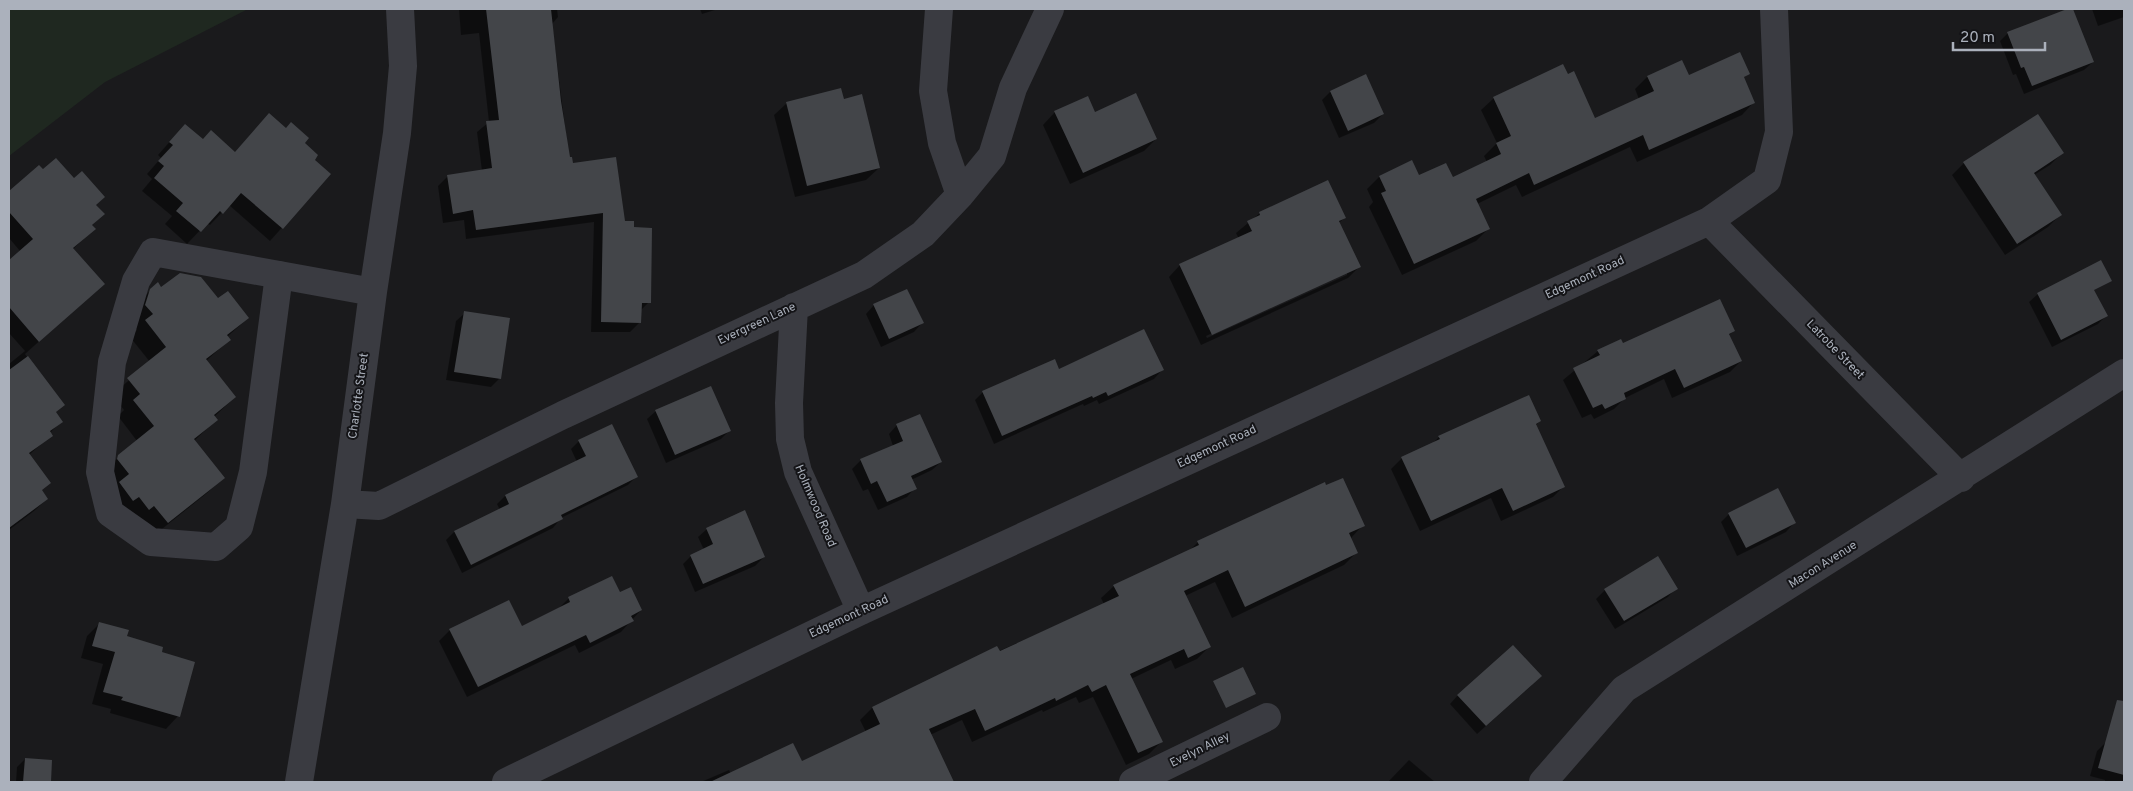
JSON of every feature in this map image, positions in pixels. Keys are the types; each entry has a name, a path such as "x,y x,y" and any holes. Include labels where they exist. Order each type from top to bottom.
{"street":[{"name":"Charlotte Street","path":"299,782 345,504 373,292 397,133 403,66 400,9"},
{"path":"940,9 933,91 942,142 960,195"},
{"name":"Evergreen Lane","path":"345,504 379,506 563,415 864,275 923,234 960,195 992,156 1013,88 1050,9"},
{"name":"Edgemont Road","path":"506,782 861,610 1709,221 1767,180 1779,132 1774,9"},
{"name":"Latrobe Street","path":"1709,221 1961,478"},
{"path":"279,275 253,472 239,527 216,548 151,542 110,513 100,472 112,362 136,281 154,252 373,292"},
{"name":"Holmwood Road","path":"794,307 789,403 790,440 798,472 861,610"},
{"name":"Macon Avenue","path":"1543,782 1624,689 1961,478 2124,373"},
{"name":"Evelyn Alley","path":"1133,782 1267,717"}],"shaded area":[{"path":"9,9 248,9 105,82 9,156"}],"building":[{"path":"486,9 551,9 561,101 570,157 572,157 573,163 616,157 625,221 634,221 634,227 652,228 651,303 642,303 641,323 601,322 603,213 476,230 473,210 453,214 447,175 492,168 486,121 499,120"},
{"path":"2067,9 2073,9 2094,62 2032,86 2024,67 2021,68 2007,32"},
{"path":"1740,52 1750,74 1744,77 1755,103 1649,150 1643,135 1534,185 1529,173 1476,199 1490,229 1414,264 1381,193 1386,191 1379,176 1412,160 1419,175 1446,163 1453,177 1501,154 1496,143 1511,136 1493,97 1563,64 1568,74 1574,71 1595,118 1654,91 1647,76 1682,60 1689,75"},
{"path":"1366,74 1384,114 1348,131 1330,91"},
{"path":"841,88 844,99 862,94 880,168 807,186 786,102"},
{"path":"1136,93 1157,139 1083,173 1054,111 1088,96 1095,112"},
{"path":"269,113 286,128 291,122 309,138 305,143 318,155 315,160 331,174 283,229 241,193 223,214 220,211 201,232 176,211 183,203 154,178 164,166 158,161 173,145 169,142 185,124 203,139 211,130 235,152"},
{"path":"2038,114 2064,153 2034,173 2062,215 2017,244 1963,162"},
{"path":"56,158 74,178 82,171 105,197 96,205 105,214 92,225 96,229 73,248 105,284 39,342 9,307 9,260 33,239 9,212 9,191 39,165 43,169"},
{"path":"1328,180 1346,218 1339,221 1361,267 1212,335 1179,264 1252,231 1247,221 1260,215 1259,212"},
{"path":"2101,260 2112,281 2094,290 2108,316 2061,340 2037,293"},
{"path":"180,273 201,277 218,298 228,291 249,318 227,335 231,340 206,359 236,397 214,415 218,420 194,439 225,478 168,523 154,506 149,510 139,497 133,501 119,482 129,474 117,459 118,455 154,426 133,400 140,394 127,378 166,347 145,320 153,314 145,305 150,289 158,282 161,287"},
{"path":"907,289 924,323 889,339 873,304"},
{"path":"1720,299 1735,331 1729,334 1742,361 1684,388 1675,369 1624,393 1626,399 1605,409 1602,404 1593,408 1573,368 1600,355 1597,350 1621,339 1623,343"},
{"path":"464,311 510,318 501,379 454,372"},
{"path":"1144,329 1164,370 1108,396 1106,392 1093,398 1092,396 1002,436 982,391 1055,359 1059,369"},
{"path":"28,356 65,405 56,412 63,422 50,431 53,436 29,453 51,483 42,490 48,499 9,528 9,370"},
{"path":"711,386 731,431 675,455 655,410"},
{"path":"1529,395 1541,421 1536,424 1565,487 1513,511 1502,488 1431,521 1401,457 1440,439 1438,436"},
{"path":"920,414 942,462 911,476 917,489 887,502 877,481 871,484 860,459 903,441 896,424"},
{"path":"612,424 638,477 561,515 563,519 471,565 454,531 509,504 505,495 586,456 578,440"},
{"path":"1343,478 1365,526 1349,533 1358,553 1245,607 1228,570 1184,591 1211,647 1188,658 1184,649 1130,674 1163,742 1138,753 1106,685 1092,692 1088,685 1056,701 1055,698 985,731 975,709 929,729 954,782 710,782 793,743 802,761 880,724 872,707 997,646 1000,651 1119,596 1113,585 1199,545 1197,541 1325,482 1326,485"},
{"path":"1778,488 1796,523 1746,548 1728,513"},
{"path":"745,510 765,557 703,584 690,555 713,544 706,528"},
{"path":"1658,556 1678,589 1624,621 1604,589"},
{"path":"612,576 620,592 631,587 642,610 631,616 634,621 590,643 586,635 478,687 449,629 509,600 522,626 570,602 568,597"},
{"path":"99,622 129,630 127,636 163,647 162,652 195,662 180,717 121,700 123,697 103,692 115,652 92,646"},
{"path":"1513,645 1542,676 1486,726 1457,695"},
{"path":"1243,667 1256,694 1226,708 1213,681"},
{"path":"2117,700 2124,701 2124,775 2098,768"},
{"path":"25,758 52,760 51,782 23,782"}]}
